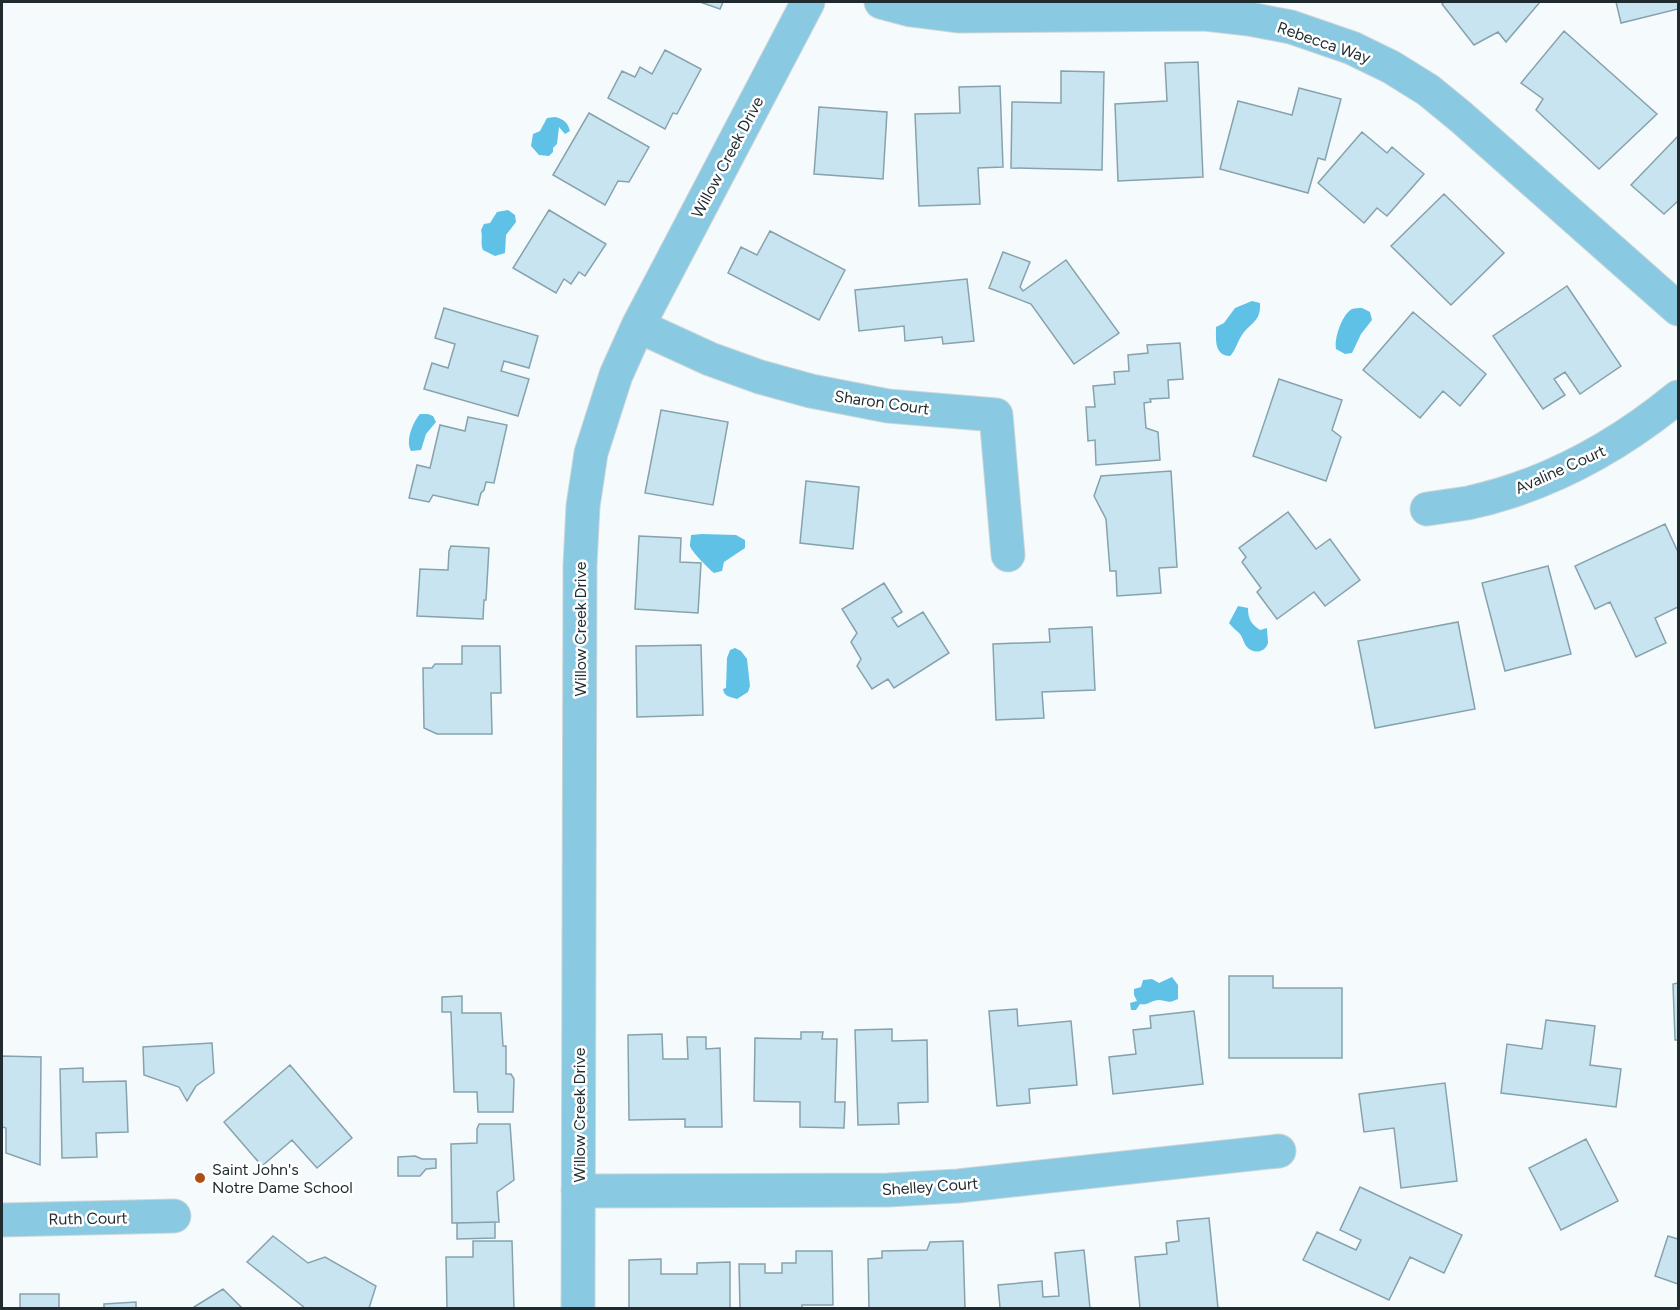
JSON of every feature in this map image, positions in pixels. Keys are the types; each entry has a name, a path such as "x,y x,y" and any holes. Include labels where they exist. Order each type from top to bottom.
{"street":[{"name":"Willow Creek Drive","path":"578,1308 579,587 583,506 591,453 616,375 638,326 808,2"},
{"name":"Rebecca Way","path":"881,2 911,10 958,16 1216,15 1291,27 1352,48 1391,67 1428,90 1678,309"},
{"name":"Sharon Court","path":"638,326 710,359 760,377 811,391 888,406 996,415 1008,555"},
{"name":"Avaline Court","path":"1427,510 1517,489 1564,470 1609,447 1651,419 1678,397"},
{"name":"Shelley Court","path":"578,1191 888,1190 958,1186 1279,1151"},
{"name":"Ruth Court","path":"2,1220 174,1216"}],"water":[{"path":"555,117 565,122 570,131 565,134 559,127 557,144 553,152 549,156 539,155 531,146 533,134 540,131 547,118"},
{"path":"508,210 515,215 516,222 506,235 505,253 495,256 483,250 481,230 484,224 490,223 497,212"},
{"path":"1252,301 1260,303 1257,318 1242,335 1230,356 1221,353 1217,346 1216,327 1224,323 1235,308"},
{"path":"1362,308 1370,312 1372,320 1361,334 1352,353 1345,354 1336,349 1339,327 1348,312"},
{"path":"420,414 433,416 436,422 426,434 421,450 411,451 409,442 411,432"},
{"path":"691,535 736,535 745,540 745,548 724,562 722,571 714,573 690,546"},
{"path":"1238,606 1248,608 1249,618 1257,628 1260,630 1267,628 1268,643 1262,651 1255,651 1246,646 1240,634 1229,623"},
{"path":"735,648 741,651 747,659 750,686 748,692 737,699 726,695 723,689 726,688 727,658 730,650"},
{"path":"1172,977 1178,985 1178,999 1170,1002 1159,1000 1140,1004 1136,1010 1131,1010 1130,1003 1137,1001 1134,989 1141,987 1143,980 1152,979 1159,983"}],"building":[{"path":"700,2 723,2 720,9"},
{"path":"1444,2 1540,2 1506,42 1498,32 1474,45 1442,4"},
{"path":"1616,2 1678,2 1678,9 1621,23"},
{"path":"1564,31 1657,114 1599,169 1536,110 1543,99 1521,83"},
{"path":"665,50 701,69 677,114 673,113 665,129 608,98 622,71 635,77 640,67 652,74"},
{"path":"1198,62 1203,177 1118,181 1115,104 1167,101 1165,63"},
{"path":"1061,71 1104,72 1102,170 1011,168 1012,102 1061,103"},
{"path":"1000,86 1003,167 978,168 980,204 919,206 915,114 960,113 959,87"},
{"path":"1299,88 1341,99 1325,160 1318,158 1308,193 1220,169 1238,101 1292,115"},
{"path":"819,107 887,112 883,179 814,174"},
{"path":"589,113 649,147 629,182 618,181 605,205 553,175"},
{"path":"1362,132 1387,153 1392,147 1424,174 1387,216 1377,208 1364,223 1318,183"},
{"path":"1678,136 1678,201 1664,214 1631,185"},
{"path":"1444,194 1504,253 1451,305 1391,246"},
{"path":"549,210 606,244 585,276 579,272 571,284 564,279 556,293 513,268"},
{"path":"770,231 845,270 819,320 728,273 741,247 757,255"},
{"path":"1003,252 1030,262 1020,287 1023,291 1066,260 1119,333 1074,364 1031,304 989,288"},
{"path":"967,279 974,341 943,344 942,337 905,341 904,326 859,331 855,290"},
{"path":"1567,286 1621,366 1580,394 1565,372 1554,379 1565,395 1543,409 1493,336"},
{"path":"444,308 538,336 529,368 504,361 501,371 529,379 518,416 424,389 432,363 448,368 455,344 435,338"},
{"path":"1413,312 1486,374 1460,406 1443,391 1420,418 1363,370"},
{"path":"1180,343 1183,379 1168,380 1169,398 1150,399 1151,402 1144,403 1146,428 1158,432 1160,460 1096,465 1095,440 1088,441 1086,407 1095,407 1093,386 1115,384 1114,372 1129,371 1128,355 1148,353 1147,345"},
{"path":"1279,379 1342,400 1332,430 1341,437 1326,481 1253,456"},
{"path":"661,410 728,422 713,505 645,493"},
{"path":"468,417 507,425 494,483 486,482 478,505 433,495 429,502 409,498 417,465 430,468 440,425 465,431"},
{"path":"1171,471 1177,567 1159,568 1161,593 1117,596 1116,571 1110,571 1106,519 1094,496 1101,476"},
{"path":"806,481 859,487 853,549 800,543"},
{"path":"1288,512 1316,549 1330,539 1360,580 1325,606 1314,592 1277,619 1257,592 1261,588 1242,562 1246,557 1239,548"},
{"path":"1665,524 1678,552 1678,607 1655,618 1666,643 1636,657 1610,602 1595,609 1575,566"},
{"path":"639,536 681,538 680,562 701,563 698,613 635,609"},
{"path":"451,546 489,548 483,619 417,616 420,569 448,570"},
{"path":"1548,566 1571,654 1505,671 1482,583"},
{"path":"884,583 902,612 892,618 898,627 923,612 949,653 894,688 888,679 872,689 857,666 861,659 851,642 857,633 842,609"},
{"path":"1458,622 1475,709 1375,728 1358,641"},
{"path":"1092,627 1095,690 1042,692 1044,718 996,720 993,644 1050,642 1049,629"},
{"path":"701,645 703,715 637,717 636,646"},
{"path":"462,646 500,646 501,693 491,693 492,734 437,734 424,728 423,668 432,668 435,664 462,664"},
{"path":"1229,976 1273,976 1273,988 1342,988 1342,1058 1229,1058"},
{"path":"1678,983 1678,1040 1675,1040 1673,984"},
{"path":"462,996 462,1013 501,1013 503,1046 506,1046 506,1074 511,1074 514,1079 513,1112 478,1112 477,1092 454,1092 451,1012 442,1012 442,997"},
{"path":"1017,1009 1018,1026 1071,1021 1077,1085 1029,1089 1030,1103 997,1106 989,1011"},
{"path":"1194,1011 1203,1084 1113,1094 1109,1057 1136,1054 1133,1030 1151,1028 1150,1016"},
{"path":"1546,1020 1595,1026 1590,1065 1621,1069 1616,1107 1501,1093 1507,1044 1542,1049"},
{"path":"892,1029 892,1041 927,1040 928,1102 898,1103 899,1124 858,1125 855,1030"},
{"path":"801,1032 823,1032 822,1039 837,1039 835,1102 845,1102 844,1128 800,1127 800,1102 754,1101 755,1038 801,1039"},
{"path":"662,1034 663,1059 688,1059 687,1037 706,1037 706,1049 720,1048 722,1127 685,1127 685,1119 629,1120 628,1035"},
{"path":"212,1043 214,1073 196,1086 187,1101 179,1087 144,1075 143,1047"},
{"path":"2,1056 41,1057 40,1165 6,1153 6,1128 2,1127"},
{"path":"290,1065 352,1138 317,1168 292,1140 262,1166 224,1122"},
{"path":"83,1068 83,1082 126,1081 128,1132 96,1133 97,1157 62,1158 60,1069"},
{"path":"1445,1083 1457,1181 1401,1188 1394,1128 1364,1132 1359,1094"},
{"path":"479,1124 510,1124 514,1180 497,1192 499,1222 452,1223 451,1144 477,1143"},
{"path":"1586,1139 1618,1201 1561,1230 1529,1168"},
{"path":"415,1156 422,1159 436,1159 436,1168 426,1169 420,1176 398,1176 398,1157"},
{"path":"1360,1187 1462,1235 1444,1273 1410,1257 1389,1300 1303,1260 1317,1232 1356,1250 1361,1240 1340,1230"},
{"path":"1209,1218 1218,1308 1140,1308 1135,1257 1167,1254 1166,1243 1179,1241 1177,1221"},
{"path":"495,1222 495,1238 457,1239 457,1223"},
{"path":"273,1236 308,1263 325,1257 376,1286 369,1308 305,1308 247,1262"},
{"path":"1668,1236 1678,1239 1678,1284 1655,1276"},
{"path":"473,1241 512,1241 514,1308 447,1308 446,1257 473,1257"},
{"path":"963,1241 965,1308 869,1308 868,1259 882,1258 882,1251 927,1250 930,1242"},
{"path":"1084,1250 1090,1308 1000,1308 998,1285 1042,1281 1043,1297 1059,1296 1055,1253"},
{"path":"796,1251 832,1251 833,1305 802,1305 802,1308 740,1308 739,1264 765,1264 765,1273 782,1273 782,1263 796,1263"},
{"path":"661,1259 661,1274 697,1274 697,1263 730,1262 730,1308 629,1308 629,1260"},
{"path":"223,1289 242,1308 194,1307"},
{"path":"20,1294 59,1294 59,1308 20,1308"},
{"path":"136,1302 136,1308 104,1308 104,1304"}],"place":[{"name":"Saint John's Notre Dame School","path":"200,1178"}]}
